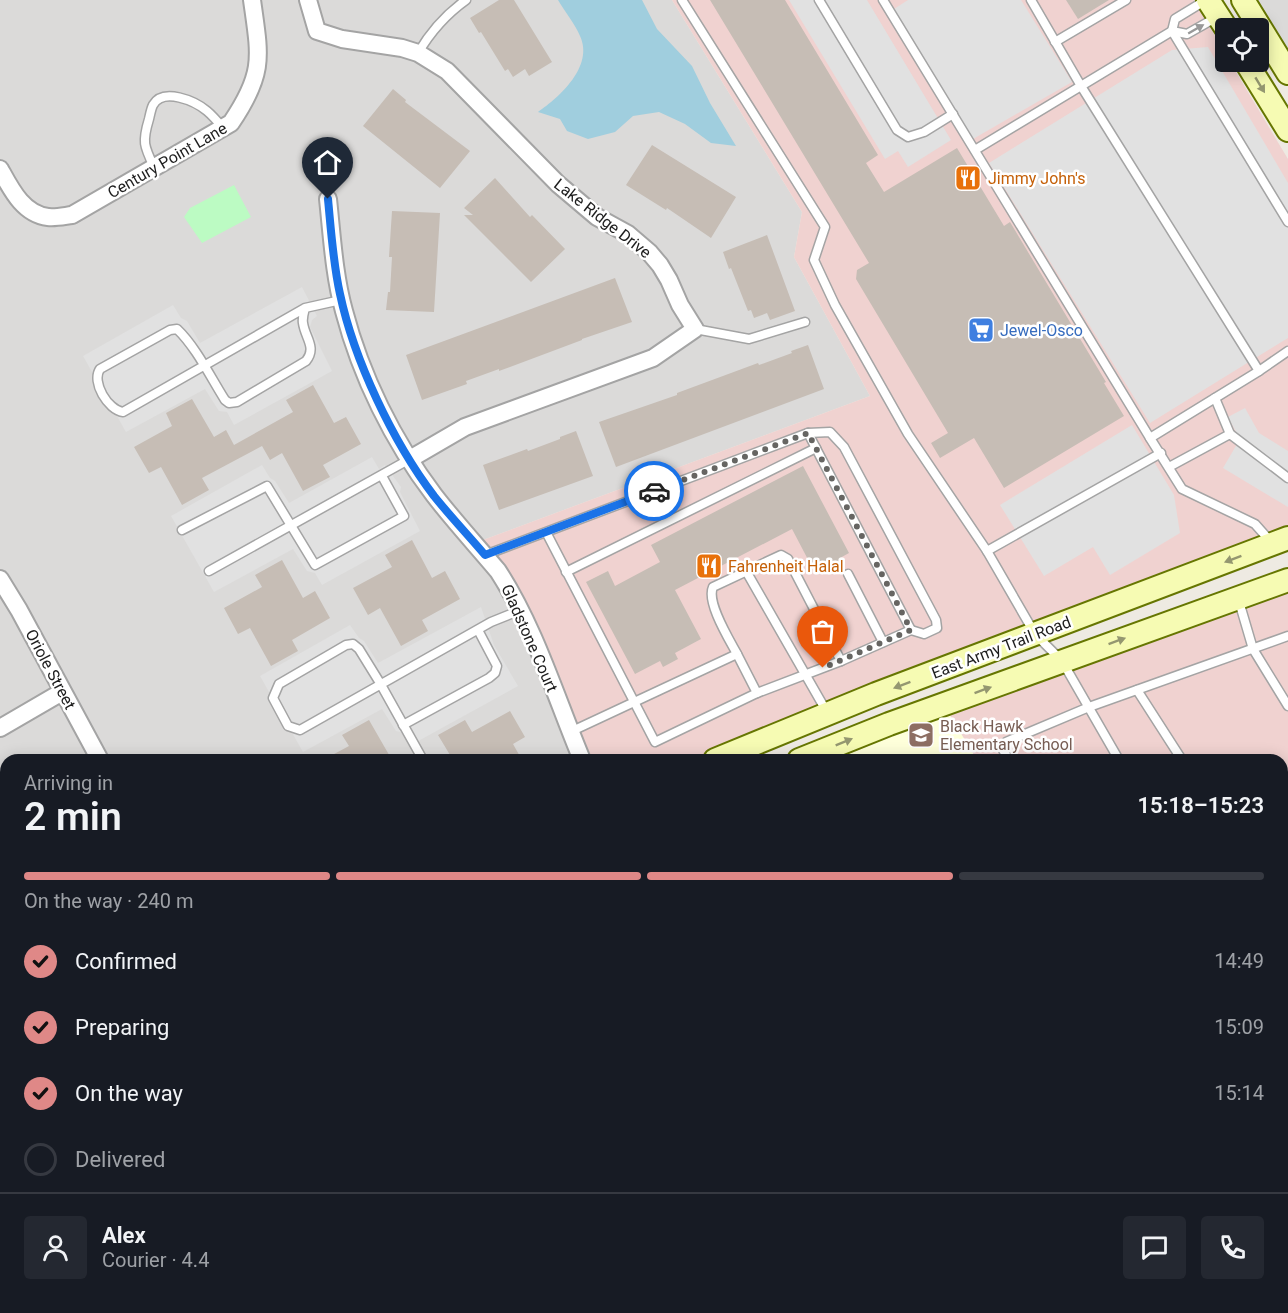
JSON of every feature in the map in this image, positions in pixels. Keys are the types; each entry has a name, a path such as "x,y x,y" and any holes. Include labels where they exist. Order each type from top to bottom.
{"main road":[{"path":"1243,0 1288,73"},
{"path":"1252,72 1288,130"},
{"name":"East Army Trail Road","path":"730,754 828,714 1280,541"},
{"name":"East Army Trail Road","path":"814,754 889,724 1288,580"}],"street":[{"name":"Century Point Lane","path":"0,169 12,192 27,209 47,217 72,215 231,123 248,98 258,70 258,43 252,0"},
{"name":"Lake Ridge Drive","path":"308,0 317,31 342,39 402,48 418,53 447,70 558,184 597,217 628,234 649,252 660,265 680,305 695,328"},
{"name":"Gladstone Court","path":"328,199 341,300 366,375 387,419 410,459 433,494 498,571 520,610 579,754"},
{"path":"410,459 465,427 653,358 695,328"},
{"name":"Oriole Street","path":"0,579 97,754"},
{"path":"0,728 62,692"}],"lane":[{"path":"418,53 429,33 466,0"},
{"path":"682,0 825,227 814,260 835,305 908,434 987,551 1035,634 1062,661 1116,754"},
{"path":"819,0 897,130 908,137 924,132 953,114"},
{"path":"883,0 1182,489 1255,524 1280,541"},
{"path":"1031,0 1081,86 1259,371"},
{"path":"1055,42 1126,0"},
{"path":"975,150 1172,30 1175,19 1215,11"},
{"path":"1172,30 1187,34 1215,11"},
{"path":"1172,30 1288,222"},
{"path":"154,167 146,150 144,137 153,105 158,99 168,96 196,104 209,112 223,128"},
{"path":"306,308 302,321 312,348 310,356 306,361 237,402 229,403 225,400 203,366 182,334 177,329 170,330 100,369 96,375 96,382 111,406 116,411 123,412 203,366 306,308 341,300"},
{"path":"695,328 748,339 805,322"},
{"path":"1150,438 1288,351"},
{"path":"1215,398 1230,435 1288,478"},
{"path":"485,555 808,433 830,432 844,447 936,620 937,628 924,634 911,630 841,661 757,693 655,742 546,532"},
{"path":"808,433 911,630"},
{"path":"1169,467 1230,435"},
{"path":"566,572 816,448"},
{"path":"987,551 1161,453"},
{"path":"209,571 410,459"},
{"path":"182,530 267,486 315,565 404,516 382,476"},
{"path":"757,693 712,602 710,592 713,586 781,555 788,559 841,661"},
{"path":"746,571 828,714"},
{"path":"848,574 883,642"},
{"path":"1238,598 1253,649 1288,706"},
{"path":"420,754 380,683 353,644 346,645 279,684 273,698 288,726 300,730 380,683 478,630 491,621 520,610"},
{"path":"403,725 495,673 497,666 478,630"},
{"path":"1006,754 1004,750 1006,742 1089,707 1288,636"},
{"path":"570,732 737,654"},
{"path":"1137,690 1178,754"}],"shaded area":[{"path":"0,0 672,0 802,212 794,257 870,396 483,540 523,601 588,754 0,754"},
{"path":"672,0 1194,0 1215,36 1215,72 1236,72 1288,159 1288,530 816,710 710,754 588,754 523,601 483,540 870,396 794,257 802,212"},
{"path":"789,0 867,0 951,140 908,167 898,151 885,159"},
{"path":"908,0 1021,0 1072,82 973,139 894,9"},
{"path":"1252,0 1288,0 1288,58 1269,27 1269,18 1263,18"},
{"path":"1208,47 1215,59 1215,72 1223,72 1288,183 1288,338 1150,423 989,163 1172,50"},
{"path":"302,287 317,316 312,320 310,327 332,371 234,425 227,412 219,411 205,389 126,432 83,356 173,305 181,318 187,321 200,343"},
{"path":"1245,408 1259,433 1288,451 1288,507 1223,468 1240,439 1228,417"},
{"path":"1132,425 1174,495 1180,533 1110,575 1093,547 1044,576 1000,505"},
{"path":"372,457 379,469 385,465 401,487 400,492 420,531 322,585 315,573 307,571 293,549 214,592 171,516 262,465 289,503"},
{"path":"1288,585 1288,754 973,754 946,709"},
{"path":"481,607 494,645 518,686 411,745 404,733 396,731 382,709 303,752 260,676 350,625 378,663"},
{"name":"Black Hawk Elementary School","path":"946,709 973,754 831,754"}],"green space":[{"path":"234,185 251,217 202,243 184,217 190,208"}],"water":[{"path":"558,0 642,0 657,29 692,66 710,103 736,146 711,143 685,124 659,112 633,116 615,132 588,139 567,131 560,119 538,112 565,89 579,69 582,58 583,47 580,36"}],"building":[{"path":"499,0 514,0 552,62 529,76 525,69 513,77 508,69 505,71 470,18"},
{"name":"Jewel-Osco","path":"710,0 785,0 878,155 866,163 884,192 957,148 1004,226 1010,222 1124,416 1004,488 974,438 940,458 931,443 948,433 856,279 857,270 869,263"},
{"path":"1066,0 1109,0 1078,19"},
{"path":"393,89 406,100 405,102 470,151 440,188 363,126"},
{"path":"652,145 736,197 711,238 667,208 666,210 626,185"},
{"path":"495,178 530,217 532,215 565,249 531,282 464,215 473,215 464,208"},
{"path":"392,211 440,213 434,312 386,310 388,292 390,292 392,257 389,257"},
{"path":"767,235 795,311 770,320 767,313 754,318 751,310 748,311 723,252"},
{"path":"615,278 632,322 466,381 467,384 422,400 406,355"},
{"path":"808,345 824,389 616,467 599,422 677,395 677,393 758,363 759,365 792,353 791,351"},
{"path":"313,385 334,423 346,417 361,444 323,465 330,477 303,491 282,453 270,460 262,446 202,478 209,490 182,505 161,467 149,473 134,447 172,426 166,413 192,399 214,437 226,430 234,445 293,412 286,400"},
{"path":"576,431 593,476 499,510 483,465 527,449 528,451"},
{"path":"803,466 849,553 840,558 842,561 826,570 824,566 814,571 792,529 675,590 701,639 675,653 678,659 663,667 660,661 635,674 586,582 608,571 615,586 660,562 651,545"},
{"path":"412,540 432,578 445,571 460,599 422,620 428,631 401,646 380,608 368,615 353,588 392,567 385,555"},
{"path":"282,560 303,598 315,591 330,618 292,640 298,651 271,666 250,628 238,634 224,608 262,587 255,575"},
{"path":"510,711 525,737 513,744 519,754 449,754 438,735 465,720 472,732"},
{"path":"369,720 389,754 334,754 349,746 342,735"}],"way so far":[{"path":"654,491 808,433 911,630 823,668"}],"place":[{"name":"Jimmy John's","path":"968,178"},
{"name":"Jewel-Osco","path":"981,330"},
{"name":"Fahrenheit Halal","path":"709,566"},
{"name":"Black Hawk Elementary School","path":"921,735"}],"route":[{"path":"328,199 339,291 348,326 366,375 387,419 433,494 485,555 654,491"}]}
